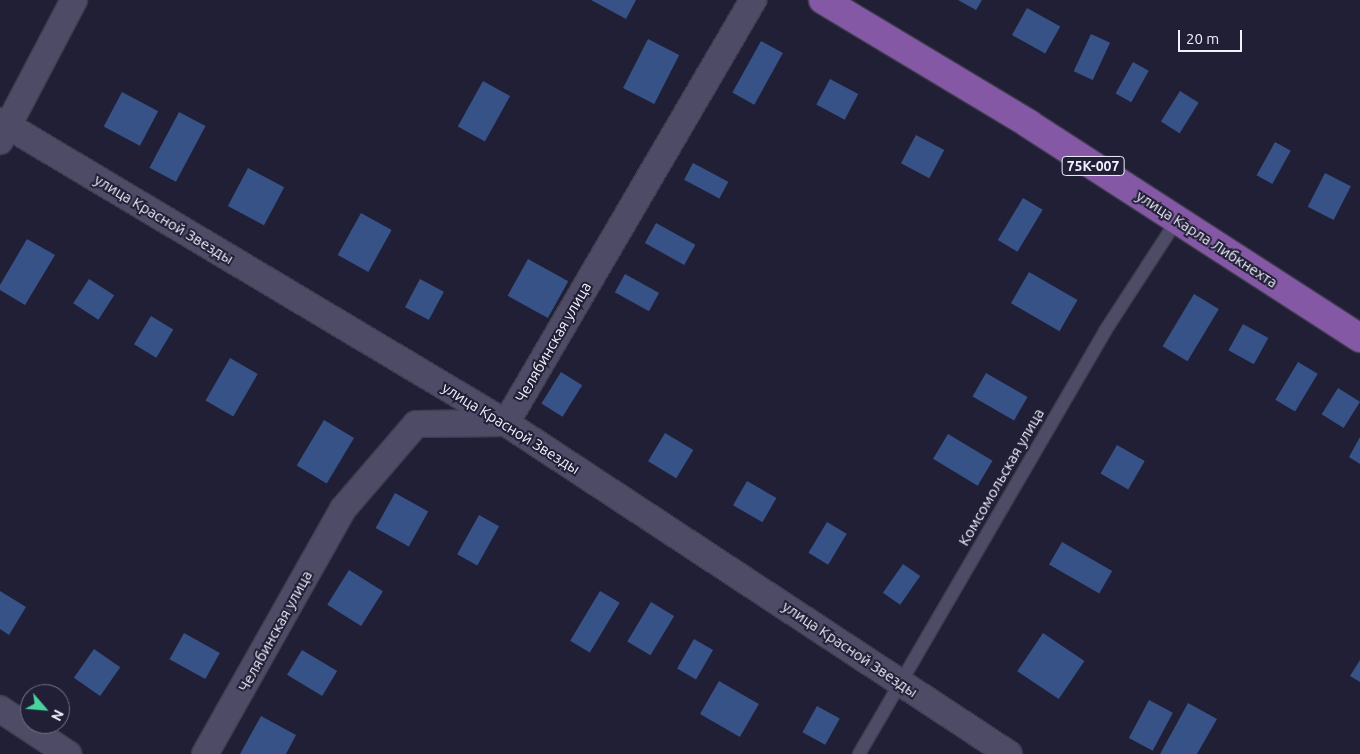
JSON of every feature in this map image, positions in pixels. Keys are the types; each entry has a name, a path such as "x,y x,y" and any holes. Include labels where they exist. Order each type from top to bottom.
{"main road":[{"name":"улица Карла Либкнехта","path":"823,0 1177,220 1360,338"}],"street":[{"path":"3,129 74,0"},
{"name":"Челябинская улица","path":"205,754 343,509 416,424 506,423 753,0"},
{"name":"улица Красной Звезды","path":"3,129 506,423 1009,754"},
{"path":"0,709 68,754"}],"lane":[{"name":"Комсомольская улица","path":"859,754 1105,331 1177,220"}],"building":[{"path":"591,0 636,0 626,19"},
{"path":"958,0 982,0 976,10"},
{"path":"1027,8 1060,26 1045,54 1012,35"},
{"path":"1091,34 1110,43 1093,80 1074,71"},
{"path":"648,39 679,55 654,104 623,88"},
{"path":"761,41 783,53 754,105 732,93"},
{"path":"1133,62 1149,71 1131,102 1116,93"},
{"path":"830,79 858,94 845,120 816,105"},
{"path":"483,81 510,96 485,142 458,126"},
{"path":"1180,91 1199,103 1180,133 1161,122"},
{"path":"122,92 158,111 140,146 104,126"},
{"path":"179,112 205,126 176,182 149,168"},
{"path":"916,135 944,150 929,178 901,163"},
{"path":"1275,142 1291,151 1272,184 1257,175"},
{"path":"693,163 728,182 719,199 684,180"},
{"path":"248,168 284,187 264,225 228,206"},
{"path":"1325,173 1351,186 1334,220 1308,207"},
{"path":"1023,198 1043,210 1017,252 998,240"},
{"path":"361,213 392,230 368,272 338,255"},
{"path":"656,223 695,245 684,265 645,243"},
{"path":"27,239 55,255 25,305 0,290 0,285"},
{"path":"528,259 568,281 548,318 508,296"},
{"path":"1029,272 1077,300 1059,331 1011,303"},
{"path":"625,274 659,293 649,311 615,292"},
{"path":"89,279 114,295 98,320 73,303"},
{"path":"420,279 444,292 429,320 405,307"},
{"path":"1194,294 1219,309 1187,361 1163,346"},
{"path":"151,316 173,329 156,358 134,344"},
{"path":"1243,324 1268,338 1254,364 1228,350"},
{"path":"230,358 258,374 233,416 206,400"},
{"path":"1298,362 1318,374 1295,412 1275,400"},
{"path":"561,372 582,385 563,417 541,403"},
{"path":"986,373 1028,397 1014,420 972,396"},
{"path":"1338,388 1360,402 1344,428 1322,414"},
{"path":"324,420 354,438 327,483 297,465"},
{"path":"665,433 693,450 676,478 648,461"},
{"path":"948,434 993,461 978,486 933,459"},
{"path":"1360,437 1360,464 1349,457"},
{"path":"1117,445 1145,461 1128,490 1100,474"},
{"path":"747,481 776,498 762,522 733,505"},
{"path":"395,493 428,511 409,546 376,528"},
{"path":"479,515 499,526 477,566 457,554"},
{"path":"827,522 847,534 828,565 808,553"},
{"path":"1062,542 1112,571 1099,594 1049,565"},
{"path":"903,564 920,576 900,605 883,593"},
{"path":"349,570 383,591 361,626 327,605"},
{"path":"0,591 26,607 9,635 0,629"},
{"path":"600,591 620,603 590,653 570,641"},
{"path":"651,602 674,616 650,655 627,641"},
{"path":"184,633 220,653 205,679 169,659"},
{"path":"1043,633 1084,661 1059,699 1017,671"},
{"path":"694,639 713,650 696,679 677,668"},
{"path":"94,649 120,667 100,696 74,678"},
{"path":"302,650 337,671 322,696 287,675"},
{"path":"1360,660 1360,682 1350,676"},
{"path":"719,681 759,704 740,737 700,714"},
{"path":"1149,700 1173,713 1153,751 1129,738"},
{"path":"1188,703 1217,719 1197,754 1160,754"},
{"path":"817,706 840,719 825,745 802,732"},
{"path":"261,716 296,735 286,754 240,754"}]}
